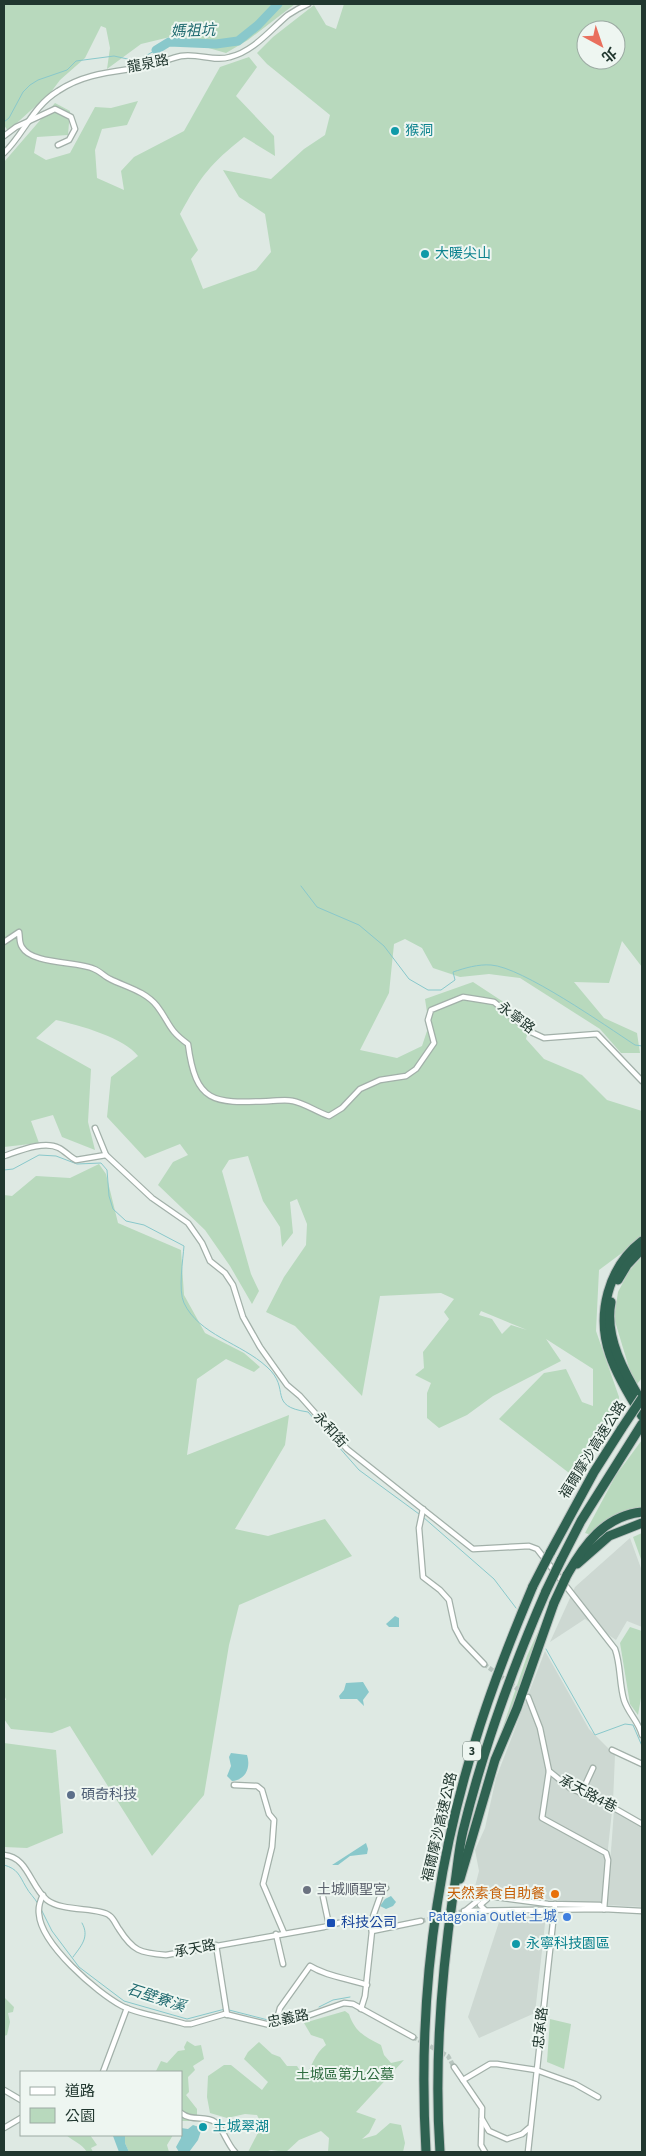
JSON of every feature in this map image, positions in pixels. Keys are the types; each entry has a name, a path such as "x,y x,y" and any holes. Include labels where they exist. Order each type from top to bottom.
{"highway":[{"path":"642,1241 626,1255 615,1272 604,1312 604,1329 610,1355 629,1396 642,1416"},
{"path":"642,1249 620,1276 610,1306 613,1342 622,1367 642,1402"},
{"name":"福爾摩沙高速公路","path":"426,2152 424,2078 430,1952 441,1882 473,1746 508,1645 533,1586 594,1472 642,1398"},
{"name":"福爾摩沙高速公路","path":"440,2152 438,2075 441,2010 451,1910 463,1833 475,1787 520,1650 546,1591 582,1521 642,1424"},
{"path":"451,1910 495,1760 517,1708 554,1604 567,1575 580,1552 603,1527 638,1513"},
{"path":"567,1575 582,1559 609,1536 623,1528 642,1523"}],"street":[{"name":"龍泉路","path":"4,153 41,105 58,90 89,76 110,71 150,66 182,56 216,59 232,57 258,43 290,14 308,4"},
{"path":"4,136 16,127 54,109 65,113 74,121 75,129 69,140 58,145"},
{"name":"永寧路","path":"4,942 19,932 21,945 25,952 54,962 93,968 110,979 132,987 156,1006 174,1034 188,1044 193,1075 198,1086 207,1096 225,1101 294,1101 328,1116 342,1108 360,1088 380,1080 406,1076 416,1069 434,1043 428,1020 431,1010 463,997 494,1002 531,1032 544,1038 597,1034 642,1081"},
{"path":"4,1156 31,1148 51,1146 58,1147 76,1160 106,1155 95,1128"},
{"name":"永和街","path":"106,1155 152,1198 188,1223 202,1243 210,1261 225,1273 233,1285 243,1317 260,1347 287,1385 300,1396 347,1449 473,1549 529,1546 537,1549 615,1649 621,1669 624,1700 638,1723 642,1736"},
{"path":"423,1511 419,1531 424,1577 449,1600 455,1628 462,1641 484,1664"},
{"name":"承天路4巷","path":"528,1697 540,1728 549,1770 558,1780 581,1794 607,1804 642,1824"},
{"path":"612,1750 642,1764"},
{"path":"581,1794 593,1768"},
{"path":"549,1770 542,1818 606,1854 608,1860 604,1909"},
{"path":"234,1785 257,1786 262,1790 269,1814 274,1820 272,1847 263,1884 284,1933"},
{"path":"4,1855 12,1856 22,1863 43,1895"},
{"path":"361,2009 367,1985 372,1931 370,1925 382,1891 386,1888"},
{"name":"承天路","path":"43,1895 53,1903 110,1916 133,1947 143,1954 166,1955 344,1921 370,1925"},
{"name":"忠義路","path":"43,1895 39,1913 51,1941 74,1970 127,2008 190,2024 228,2011 264,2025 285,2018 310,2015 344,2003 353,2004 413,2037"},
{"path":"555,1907 488,1896 464,1911 555,1907 642,1911"},
{"path":"323,1897 329,1925"},
{"path":"486,1910 480,1905 482,1901 498,1898"},
{"path":"477,1902 477,1910"},
{"name":"忠承路","path":"528,2152 555,1907"},
{"path":"372,1931 421,1922"},
{"path":"276,1934 283,1964"},
{"path":"216,1945 228,2011"},
{"path":"276,2021 278,2013 310,1966 324,1974 344,1976 367,1985"},
{"path":"102,2071 127,2008"},
{"path":"463,2080 490,2064 536,2070 574,2084 598,2097"},
{"path":"454,2067 482,2108 481,2145 485,2152"},
{"path":"4,2090 20,2099"},
{"path":"182,2114 194,2120 215,2122 220,2126 228,2146 235,2152"},
{"path":"4,2128 20,2119"},
{"path":"482,2119 489,2131 507,2139 522,2134 530,2127"}],"shaded area":[{"path":"630,1538 642,1571 642,1627 627,1621 616,1640 585,1619 550,1642 575,1587"},
{"path":"545,1651 589,1729 615,1755 613,1802 602,1904 494,1895 480,1896 470,1906 479,1871 475,1850 485,1828 496,1778"},
{"path":"614,1810 642,1825 642,1907 607,1905"},
{"path":"546,1915 535,2013 479,2038 468,2017 501,1916"}],"green space":[{"path":"4,4 295,4 248,40 226,53 170,37 141,44 107,69 110,48 106,28 101,26 85,58 8,131 4,125"},
{"path":"344,4 642,4 642,967 622,941 609,983 574,982 604,1018 637,1033 640,1053 621,1053 600,1029 520,978 489,974 460,977 433,968 422,948 405,939 394,944 389,993 360,1050 397,1058 422,1046 429,1025 425,999 473,982 531,1020 526,1039 544,1059 582,1075 607,1100 642,1111 642,1238 599,1270 596,1331 619,1397 618,1409 573,1476 499,1419 544,1373 566,1369 582,1402 593,1406 593,1369 546,1339 561,1361 493,1396 467,1415 439,1428 427,1418 427,1393 431,1383 415,1375 424,1368 423,1352 449,1319 444,1312 454,1299 441,1293 380,1296 362,1396 295,1326 266,1312 284,1277 306,1245 307,1224 297,1199 290,1202 293,1233 282,1247 280,1227 263,1201 248,1156 229,1160 222,1171 251,1274 259,1291 252,1304 230,1266 205,1230 158,1185 173,1162 188,1155 180,1144 145,1158 107,1117 111,1077 138,1056 123,1043 89,1029 56,1020 36,1038 91,1069 88,1122 95,1150 62,1137 53,1115 31,1121 39,1143 4,1147 4,162 55,103 70,111 68,135 37,137 34,153 46,160 70,153 95,107 111,108 138,101 127,125 102,129 95,150 97,178 124,190 121,171 134,157 184,131 220,67 249,57 257,67 236,96 274,136 275,156 244,137 207,171 180,214 198,250 191,259 203,289 256,270 271,252 265,214 239,197 223,170 271,179 304,149 325,135 330,115 267,64 257,53 273,37 314,5 326,25 336,29","holes":["481,1311 527,1330 511,1325 502,1334 492,1319 479,1315"]},
{"path":"99,1164 106,1174 118,1223 181,1250 184,1295 205,1333 244,1353 260,1367 254,1372 226,1359 197,1379 187,1455 289,1415 285,1445 235,1529 268,1536 325,1519 352,1556 239,1605 229,1645 204,1795 152,1856 70,1726 52,1733 11,1729 4,1719 4,1700 6,1700 4,1694 4,1195 12,1196 36,1176 70,1178"},
{"path":"642,1257 642,1378 637,1384 630,1371 614,1318 618,1292 629,1271"},
{"path":"642,1440 642,1508 591,1535 585,1533 616,1475"},
{"path":"642,1533 642,1562 633,1537"},
{"path":"557,1590 494,1753 527,1656"},
{"path":"630,1627 642,1631 642,1692 638,1715 630,1704 620,1643"},
{"path":"4,1743 56,1750 63,1833 27,1848 4,1847"},
{"path":"4,1997 14,2007 13,2012 8,2013 10,2022 7,2035 4,2036"},
{"name":"土城區第九公墓","path":"345,2011 361,2033 381,2045 384,2055 391,2063 404,2060 356,2112 376,2119 369,2133 362,2139 376,2135 390,2123 401,2125 405,2143 403,2152 328,2152 329,2138 321,2131 299,2140 286,2152 271,2150 248,2152 262,2125 257,2115 245,2114 227,2118 210,2113 207,2097 208,2076 224,2065 231,2065 262,2090 268,2082 244,2059 248,2052 259,2042 272,2054 280,2057 287,2066 297,2066 304,2077 319,2052 326,2045 323,2039 311,2035 304,2023"},
{"path":"550,2019 571,2024 564,2069 547,2062"},
{"path":"187,2041 195,2046 201,2045 204,2059 193,2066 195,2070 188,2077 189,2092 186,2095 197,2109 197,2115 189,2121 182,2121 182,2071 156,2071 161,2061 167,2063 178,2051 185,2050 184,2047"},
{"path":"67,2136 91,2136 97,2145 91,2148 93,2152 87,2152"},
{"path":"125,2136 172,2136 167,2145 169,2152 129,2152 125,2143"}],"water":[{"path":"395,1616 399,1618 399,1627 389,1627 386,1624"},
{"path":"363,1682 369,1692 363,1700 364,1706 357,1699 340,1699 339,1696 344,1690 346,1683"},
{"path":"231,1753 247,1755 248,1760 248,1768 244,1775 232,1781 227,1776 231,1766 229,1757"},
{"path":"366,1843 367,1854 350,1856 338,1865 332,1865"},
{"path":"391,1896 396,1902 393,1906 386,1909 380,1906 385,1899"},
{"path":"193,2125 202,2128 198,2140 189,2152 179,2152 176,2147 182,2136 182,2128 188,2129"},
{"path":"113,2136 125,2136 125,2143 129,2152 119,2152"}],"waterway":[{"name":"媽祖坑","path":"156,50 169,42 216,44 238,41 258,25 278,4"},
{"name":"媽祖坑","path":"4,122 9,118 23,92 30,85 38,80 67,70 76,61 114,56 132,60 140,59 156,50"},
{"path":"301,886 317,907 359,925 384,946 409,979 428,990 441,990 455,980 453,972 462,969 486,965 505,968 543,986 635,1045 642,1046"},
{"path":"4,1170 13,1169 39,1155 56,1156 77,1164 101,1163 107,1170 109,1196 113,1209 126,1221 144,1225 184,1246 181,1291 184,1303 191,1314 210,1331 245,1351 267,1367 278,1382 281,1396 287,1406 308,1412 359,1470 419,1514"},
{"path":"423,1517 494,1579 516,1608"},
{"path":"546,1649 595,1735 625,1724 633,1725 642,1746"},
{"name":"石壁寮溪","path":"4,1865 18,1873 38,1904"},
{"name":"石壁寮溪","path":"40,1907 52,1931 79,1967 124,2001 187,2019 225,2009"},
{"path":"73,1957 85,1937 82,1923"},
{"name":"石壁寮溪","path":"319,2007 333,2000 350,1997"},
{"name":"石壁寮溪","path":"229,2010 268,2020 275,2017"},
{"name":"石壁寮溪","path":"281,2014 293,2011 300,2012"}],"tunnel":[{"path":"484,1664 523,1693"},
{"path":"421,1921 464,1911"},
{"path":"413,2037 448,2056 454,2067"}],"place":[{"name":"猴洞","path":"395,131"},
{"name":"大暖尖山","path":"425,254"},
{"name":"碩奇科技","path":"71,1795"},
{"name":"土城順聖宮","path":"307,1890"},
{"name":"天然素食自助餐","path":"555,1894"},
{"name":"Patagonia Outlet 土城","path":"567,1917"},
{"name":"科技公司","path":"331,1923"},
{"name":"永寧科技園區","path":"516,1944"},
{"name":"土城翠湖","path":"203,2127"}]}
